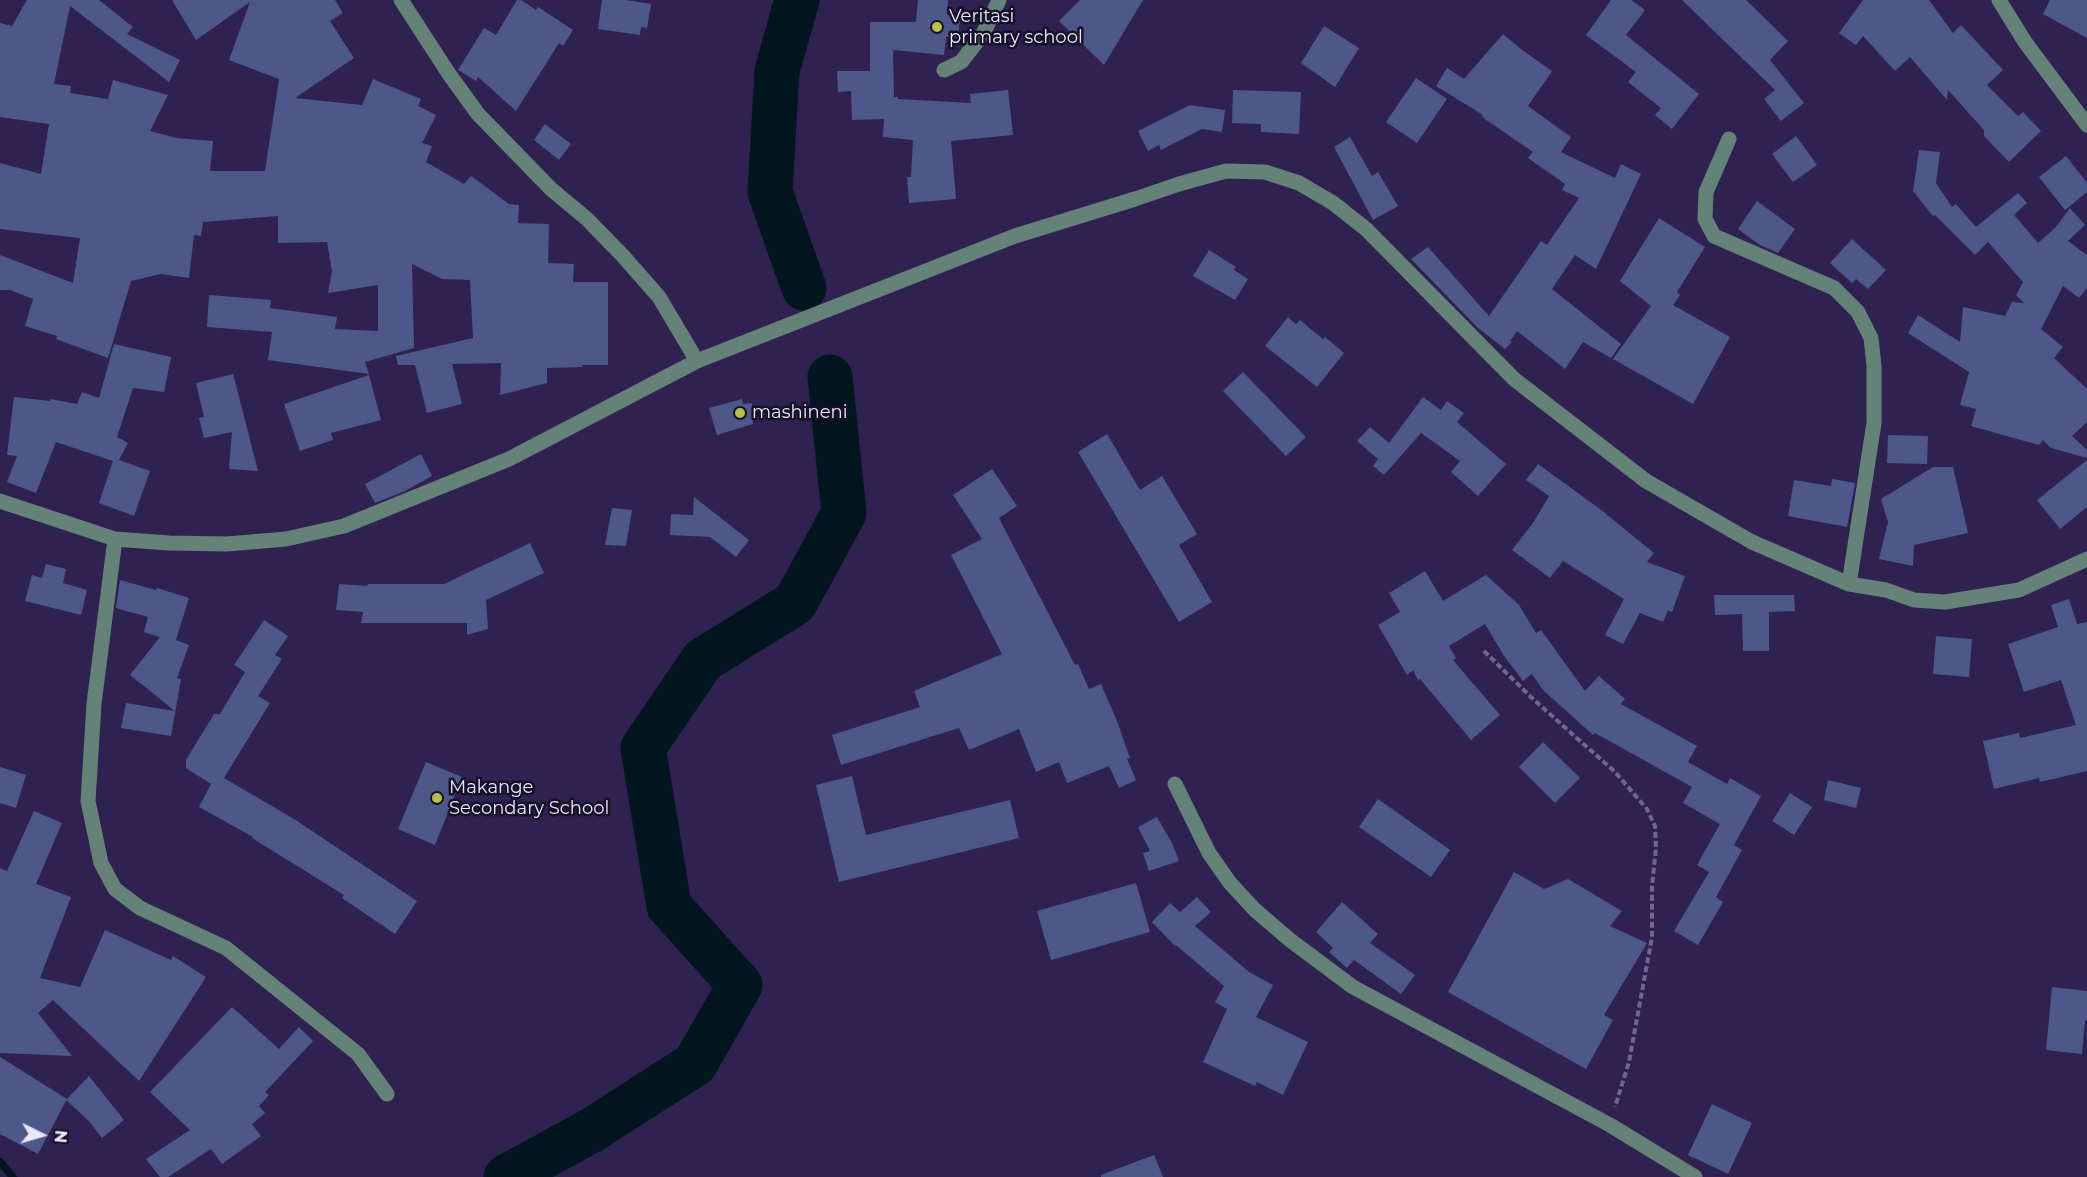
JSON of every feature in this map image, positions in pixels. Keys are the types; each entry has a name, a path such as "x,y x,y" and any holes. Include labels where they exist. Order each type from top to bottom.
{"street":[{"path":"401,0 478,114 551,189 587,219 623,256 659,297 697,362"},
{"path":"944,70 960,62 983,34 999,0"},
{"path":"1999,0 2025,42 2087,125"},
{"path":"1729,139 1706,192 1705,219 1714,236 1834,288 1858,312 1871,338 1874,366 1874,423 1850,584"},
{"path":"0,501 115,540 227,543 286,539 344,526 508,459 697,362 1015,236 1226,171 1265,172 1299,183 1333,203 1366,229 1514,379 1646,481 1752,542 1850,584 1886,590 1914,600 1945,602 2019,590 2087,559"},
{"path":"115,540 94,704 88,801 101,863 115,889 140,908 226,948 357,1053 387,1094"},
{"path":"1174,784 1209,854 1230,883 1255,910 1290,940 1353,987 1610,1125 1695,1177"}],"path":[{"path":"1484,651 1615,772 1647,808 1655,826 1652,937 1629,1062 1610,1125"}],"building":[{"path":"27,0 99,0 133,27 127,34 180,60 169,82 70,6 54,84 71,86 70,93 108,99 113,80 168,95 150,131 176,138 213,141 210,171 265,171 279,79 229,60 250,2 196,40 172,0 335,0 343,13 330,21 354,58 295,98 362,105 373,79 421,99 418,106 436,115 422,143 432,146 426,162 464,184 471,176 509,204 519,205 518,223 549,224 548,263 574,264 573,282 608,282 608,365 547,368 547,383 500,395 501,363 452,364 462,404 427,413 415,365 398,365 396,356 473,338 470,280 442,279 412,264 414,348 365,362 369,374 268,360 272,332 207,327 209,295 271,300 270,308 337,317 335,329 378,331 378,285 328,293 332,271 327,242 278,243 278,216 203,222 201,236 194,235 189,278 161,274 131,281 108,358 56,339 57,336 25,326 33,299 10,290 0,290 0,255 73,283 80,238 0,229 0,163 41,174 49,124 0,117 0,23 12,26"},
{"path":"517,0 521,0 536,10 538,7 573,30 563,46 559,43 516,111 478,77 476,81 458,70 484,28 496,35"},
{"path":"602,0 626,0 651,4 647,28 641,27 640,35 598,29"},
{"path":"918,0 948,0 947,15 960,17 958,38 946,37 944,55 893,50 894,97 971,103 970,94 1008,90 1013,135 951,141 956,199 909,203 907,177 911,177 913,140 883,137 884,119 852,120 851,91 838,92 837,71 870,71 870,22 916,22"},
{"path":"1080,0 1143,0 1104,65 1059,21"},
{"path":"1611,0 1631,0 1645,10 1626,35 1699,94 1672,129 1655,115 1661,108 1628,82 1636,72 1586,35"},
{"path":"1682,0 1746,0 1788,41 1770,60 1804,103 1781,121 1764,99 1775,90"},
{"path":"1863,0 1929,0 1953,33 1961,25 2003,70 1987,85 2018,116 2023,112 2041,131 2009,162 1984,136 1984,130 1948,90 1947,100 1910,57 1895,71 1863,36 1856,45 1839,33"},
{"path":"2050,0 2087,0 2087,38 2043,14"},
{"path":"1324,26 1359,48 1335,87 1301,63"},
{"path":"1503,34 1552,71 1528,106 1571,137 1561,152 1615,178 1621,164 1641,174 1596,269 1575,255 1552,289 1621,344 1611,358 1583,342 1565,369 1517,331 1510,341 1512,342 1505,349 1478,328 1411,259 1428,247 1489,316 1541,241 1547,245 1579,198 1562,190 1565,184 1528,158 1533,152 1482,117 1483,115 1436,86 1447,68 1464,79"},
{"path":"1416,78 1447,99 1417,143 1386,122"},
{"path":"1233,90 1301,92 1299,134 1261,132 1261,124 1232,123"},
{"path":"1190,105 1225,110 1222,132 1202,129 1161,150 1159,145 1148,151 1138,131"},
{"path":"545,124 571,144 559,160 534,140"},
{"path":"1796,136 1817,165 1793,182 1772,154"},
{"path":"1350,137 1372,176 1378,172 1398,206 1373,220 1334,147"},
{"path":"1919,150 1940,152 1936,183 1952,207 1956,204 1976,227 2018,193 2027,203 2014,215 2038,243 2055,228 2070,208 2085,225 2068,241 2087,255 2087,288 2079,298 2063,286 2041,329 2063,347 2054,358 2087,389 2087,422 2072,436 2087,450 2087,458 2051,448 2043,440 2039,445 1971,426 1976,409 1960,405 1969,372 1908,333 1918,315 1960,342 1963,307 2005,316 2012,302 2024,303 2016,295 2023,282 1988,242 1975,255 1935,215 1933,216 1913,191"},
{"path":"2066,156 2087,183 2087,192 2065,210 2039,177"},
{"path":"1757,201 1795,229 1778,253 1760,245 1738,229"},
{"path":"1659,218 1705,247 1677,292 1680,295 1673,305 1730,337 1693,404 1613,359 1651,306 1620,281"},
{"path":"1852,239 1886,270 1868,289 1856,279 1852,283 1830,263"},
{"path":"1209,250 1236,267 1234,270 1248,279 1235,300 1193,276"},
{"path":"1288,317 1296,324 1300,320 1344,353 1317,387 1265,346"},
{"path":"114,344 171,357 164,392 133,388 117,437 128,443 119,460 150,471 134,516 99,503 113,461 56,442 36,493 7,482 17,456 7,455 14,397 50,401 50,399 77,404 82,392 99,398"},
{"path":"1243,372 1306,437 1286,456 1223,391"},
{"path":"233,374 258,471 229,469 232,432 204,438 199,418 204,417 196,383"},
{"path":"369,375 381,420 331,433 333,440 300,451 284,404"},
{"path":"1423,397 1441,410 1447,401 1464,413 1457,422 1506,464 1478,496 1451,472 1460,461 1421,433 1384,475 1373,466 1378,459 1357,441 1370,427 1389,443"},
{"path":"742,399 743,404 752,403 753,424 717,435 709,408"},
{"path":"1107,434 1140,490 1162,476 1197,534 1179,545 1212,602 1179,622 1078,452"},
{"path":"1888,435 1928,436 1927,464 1887,463"},
{"path":"421,454 432,476 405,491 375,503 365,484"},
{"path":"2087,460 2087,507 2060,529 2037,500"},
{"path":"1538,464 1600,509 1654,553 1647,562 1685,576 1672,612 1668,610 1663,622 1640,613 1623,644 1605,635 1624,599 1563,561 1550,578 1512,550 1533,523 1549,496 1526,480"},
{"path":"1933,467 1953,467 1968,533 1914,545 1913,566 1879,559 1888,522 1881,499"},
{"path":"992,469 1017,506 999,518 1075,665 1078,664 1089,689 1101,684 1117,721 1130,758 1127,759 1136,780 1119,788 1109,766 1067,783 1059,762 1036,772 1019,729 969,750 959,728 841,765 832,735 920,707 914,691 1002,654 951,555 982,539 953,495"},
{"path":"1832,479 1855,483 1847,527 1788,516 1794,480 1831,486"},
{"path":"694,497 749,540 736,557 710,537 670,535 671,514 693,515"},
{"path":"612,508 632,510 626,546 605,545"},
{"path":"530,543 544,573 486,600 488,629 467,635 467,623 361,623 363,612 336,610 339,584 367,586 368,584 444,584"},
{"path":"46,564 66,569 63,583 87,590 81,615 25,601 32,575 42,578"},
{"path":"1425,571 1443,601 1486,575 1519,605 1536,633 1541,630 1585,691 1599,676 1625,699 1621,704 1697,746 1688,762 1727,784 1730,778 1761,796 1734,845 1742,850 1716,897 1723,902 1698,945 1674,931 1709,872 1697,865 1720,824 1683,803 1692,787 1595,733 1593,735 1543,690 1532,674 1523,681 1504,656 1485,624 1449,646 1456,658 1453,660 1500,715 1471,740 1420,679 1418,680 1413,670 1407,675 1378,625 1400,612 1389,593"},
{"path":"120,580 189,598 176,640 189,645 177,678 181,679 171,736 121,728 126,703 175,711 130,675 160,637 144,632 148,617 116,608"},
{"path":"1714,595 1794,595 1795,611 1769,612 1769,651 1743,651 1742,614 1715,615"},
{"path":"2069,599 2077,624 2087,622 2087,771 2040,782 2039,778 1994,789 1983,741 2019,733 2020,738 2076,725 2061,680 2024,692 2008,644 2058,627 2051,605"},
{"path":"264,620 288,636 275,655 282,659 258,696 270,703 224,778 294,819 417,901 395,934 342,898 344,895 253,837 199,807 211,784 186,768 186,760 214,714 220,714 245,672 234,665"},
{"path":"1936,636 1972,639 1969,677 1933,674"},
{"path":"1543,742 1580,778 1555,803 1519,767"},
{"path":"426,762 462,777 435,845 398,829"},
{"path":"0,767 26,775 16,808 0,803"},
{"path":"852,776 866,835 1010,800 1019,838 839,882 816,785"},
{"path":"1828,780 1861,788 1856,808 1824,800"},
{"path":"1790,793 1812,807 1794,835 1772,821"},
{"path":"1378,799 1450,850 1431,877 1359,827"},
{"path":"34,811 62,823 36,884 71,897 40,978 80,987 105,930 171,960 173,956 206,977 139,1081 53,1000 38,1013 72,1056 0,1053 0,868 7,871"},
{"path":"1157,817 1179,861 1149,871 1143,853 1150,851 1138,827"},
{"path":"1514,872 1544,889 1568,879 1622,911 1610,926 1647,943 1604,1015 1613,1020 1586,1069 1448,992"},
{"path":"1136,883 1150,932 1051,960 1037,911"},
{"path":"1197,897 1211,912 1195,926 1249,972 1273,985 1256,1017 1308,1042 1283,1095 1257,1082 1255,1086 1203,1062 1227,1009 1215,1002 1224,986 1175,946 1152,922 1170,903 1180,912"},
{"path":"1342,902 1378,934 1370,943 1415,975 1401,994 1354,960 1347,968 1329,952 1333,948 1316,932"},
{"path":"2052,987 2087,991 2087,1021 2085,1021 2082,1054 2046,1050"},
{"path":"232,1007 279,1049 299,1027 313,1041 265,1092 269,1095 259,1106 265,1113 252,1124 261,1136 222,1164 211,1149 168,1177 160,1177 146,1159 190,1130 150,1092"},
{"path":"0,1057 67,1099 38,1154 0,1134"},
{"path":"89,1076 124,1120 102,1138 89,1121 66,1100"},
{"path":"1712,1104 1752,1123 1728,1174 1688,1155"},
{"path":"1154,1155 1163,1177 1101,1177 1101,1175"}],"waterway":[{"path":"797,0 777,71 770,192 804,288"},
{"path":"506,1177 592,1130 695,1064 740,985 669,906 643,748 703,660 795,603 844,513 830,377"},
{"path":"0,1162 13,1177"}],"place":[{"name":"Veritasi primary school","path":"937,27"},
{"name":"mashineni","path":"740,413"},
{"name":"Makange Secondary School","path":"437,798"}]}
